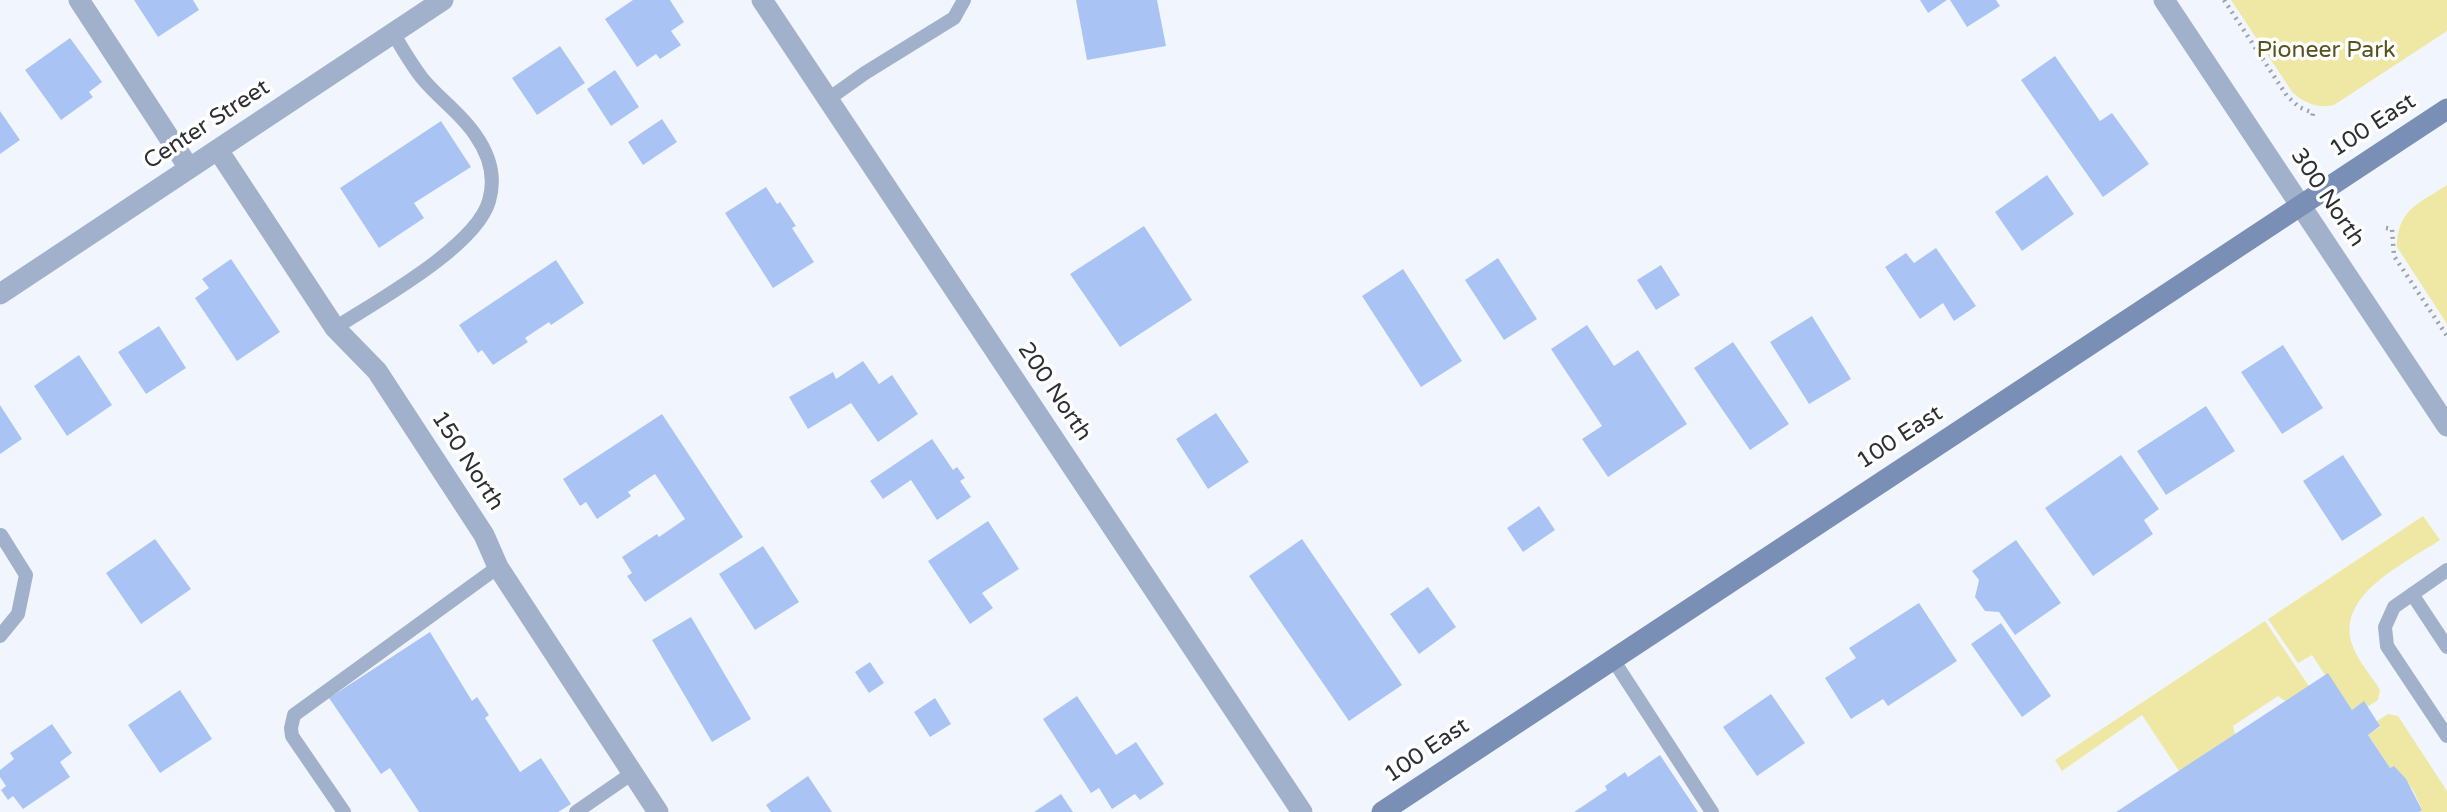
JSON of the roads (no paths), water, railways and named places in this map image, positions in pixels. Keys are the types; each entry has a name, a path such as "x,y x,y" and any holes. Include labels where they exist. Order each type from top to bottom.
{"main road":[{"name":"100 East","path":"1382,812 2447,109"}],"street":[{"path":"79,0 189,168"},
{"name":"Center Street","path":"0,294 443,0"},
{"name":"200 North","path":"762,0 1302,812"},
{"name":"300 North","path":"2164,0 2447,426"},
{"name":"150 North","path":"218,150 335,328 377,371 484,535 498,567 658,812"}],"lane":[{"path":"827,100 954,18 964,0"},
{"path":"335,328 453,248 474,227 489,204 492,181 489,159 475,134 422,78 393,33"},
{"path":"0,636 18,614 26,575 1,535"},
{"path":"344,812 292,736 294,715 498,567"},
{"path":"2447,570 2394,607 2385,627 2387,646 2447,736"},
{"path":"2412,594 2447,646"},
{"path":"1612,658 1712,812"},
{"path":"576,812 634,772"}],"park label":[{"name":"Pioneer Park","path":"2326,51"}]}
